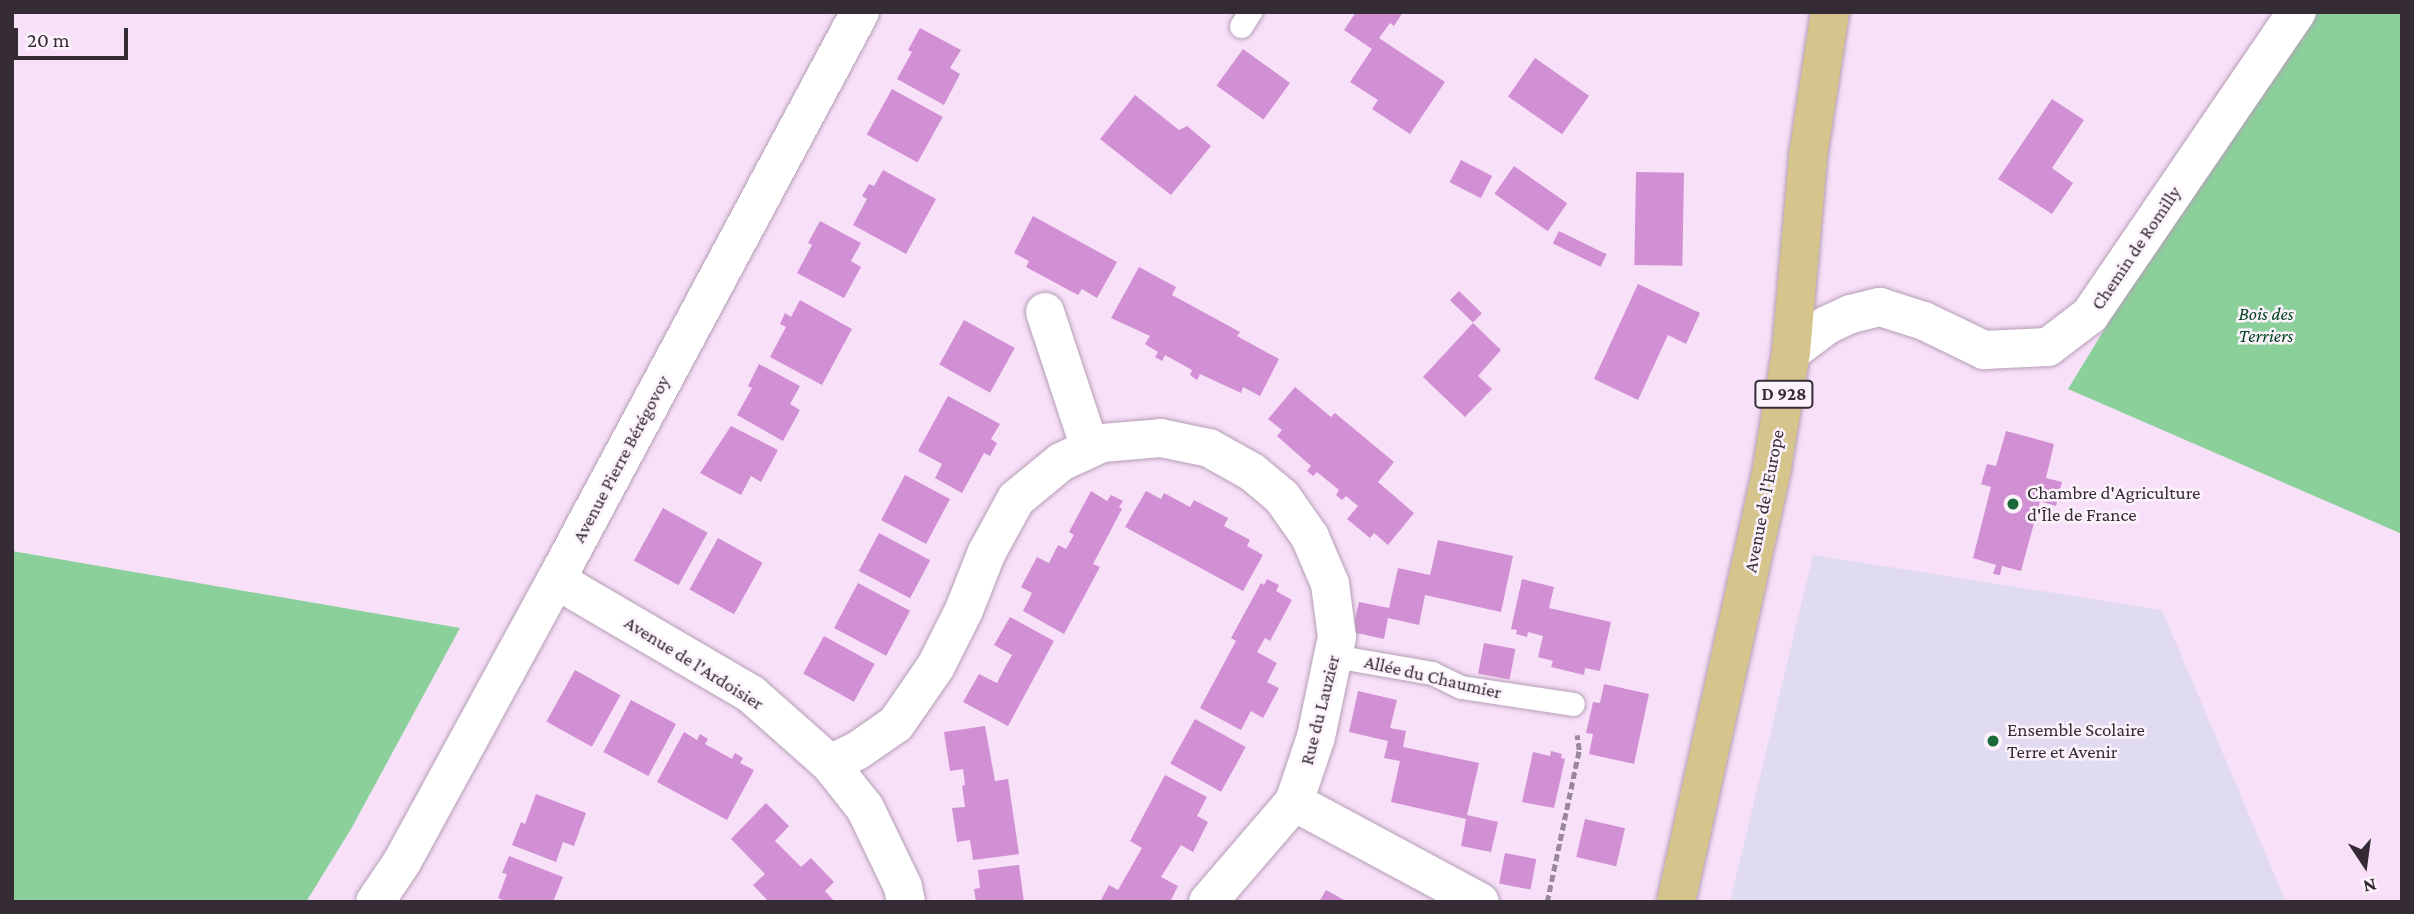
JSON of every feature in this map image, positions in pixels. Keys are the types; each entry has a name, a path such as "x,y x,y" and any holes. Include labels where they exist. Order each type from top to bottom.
{"main road":[{"name":"Avenue de l'Europe","path":"1676,902 1755,553 1791,352 1808,156 1830,12"}],"street":[{"name":"Avenue Pierre Bérégovoy","path":"375,902 402,862 556,580 860,12"},
{"name":"Chemin de Romilly","path":"1791,352 1827,325 1851,314 1880,307 1924,321 1984,350 2048,347 2090,315 2297,12"},
{"path":"1045,312 1090,448"},
{"name":"Rue du Lauzier","path":"830,764 857,751 896,724 936,666 964,610 987,552 1016,499 1061,462 1102,443 1161,439 1209,448 1252,472 1272,488 1310,537 1330,584 1338,637 1316,737 1294,802 1208,902"},
{"name":"Avenue de l'Ardoisier","path":"556,580 751,694 830,764 865,808 902,887 906,902"},
{"path":"1294,802 1480,902"}],"lane":[{"name":"Allée du Chaumier","path":"1334,656 1432,673 1461,687 1573,704"}],"path":[{"path":"1547,902 1579,750 1573,704"}],"shaded area":[{"name":"Ensemble Scolaire Terre et Avenir","path":"1813,555 2162,610 2286,902 1730,902"}],"green space":[{"name":"Bois des Terriers","path":"2298,12 2402,12 2402,534 2068,389"},
{"path":"12,551 460,628 351,829 306,902 12,901"}],"building":[{"path":"1356,12 1403,12 1394,26 1390,23 1379,38 1445,82 1410,134 1372,109 1378,100 1350,82 1372,49 1344,30"},
{"path":"920,28 961,50 950,68 960,74 944,105 897,79 912,52 908,50"},
{"path":"1243,49 1290,83 1263,119 1217,85"},
{"path":"1535,58 1589,96 1562,134 1508,97"},
{"path":"892,89 943,117 918,163 867,134"},
{"path":"1135,95 1179,130 1187,126 1211,146 1171,195 1100,139"},
{"path":"2052,99 2084,120 2052,168 2073,183 2052,214 1998,179"},
{"path":"1461,160 1492,176 1481,198 1450,182"},
{"path":"1514,166 1567,203 1548,231 1494,194"},
{"path":"883,170 936,199 906,254 853,225 867,199 862,196 869,184 874,186"},
{"path":"1636,172 1684,173 1682,266 1634,265"},
{"path":"1033,216 1117,262 1097,298 1082,289 1078,295 1026,267 1029,261 1014,253"},
{"path":"820,221 861,243 851,261 861,267 844,298 797,273 812,245 808,243"},
{"path":"1559,231 1607,254 1600,267 1553,244"},
{"path":"1139,267 1176,287 1172,295 1240,332 1237,336 1279,359 1260,396 1243,387 1241,393 1200,374 1197,380 1190,375 1192,370 1165,355 1162,361 1155,357 1158,352 1145,344 1150,336 1111,318"},
{"path":"1638,284 1700,313 1686,344 1668,335 1638,400 1594,379"},
{"path":"1459,291 1482,313 1473,323 1450,300"},
{"path":"800,300 852,329 822,385 770,357 786,327 780,324 785,313 791,317"},
{"path":"964,320 1015,348 990,393 939,365"},
{"path":"1473,323 1501,350 1478,376 1492,389 1465,417 1423,377"},
{"path":"759,364 800,386 790,404 800,410 783,441 737,415 752,388 748,386"},
{"path":"1295,387 1331,417 1335,413 1394,462 1378,482 1414,513 1388,545 1374,533 1370,538 1347,519 1358,506 1346,496 1342,500 1336,495 1339,490 1317,472 1313,476 1307,471 1311,466 1277,436 1282,430 1268,419"},
{"path":"948,396 1000,424 991,439 997,443 990,456 984,453 962,493 935,478 942,464 918,451"},
{"path":"731,426 778,450 761,482 751,476 741,495 700,473"},
{"name":"Chambre d'Agriculture d'Île de France","path":"2006,431 2054,444 2046,478 2062,482 2056,506 2040,501 2021,571 2002,566 2000,575 1993,574 1996,565 1973,558 1991,487 1981,484 1987,464 1996,466"},
{"path":"905,475 950,499 926,544 881,520"},
{"path":"1091,491 1107,501 1111,495 1123,501 1119,507 1122,509 1093,564 1100,567 1064,634 1023,611 1032,593 1021,587 1037,557 1049,563 1058,545 1066,549 1074,535 1069,532"},
{"path":"1146,491 1161,499 1164,493 1190,507 1194,500 1228,518 1224,526 1250,540 1247,546 1263,555 1243,591 1125,527"},
{"path":"663,508 708,533 679,585 634,560"},
{"path":"879,533 930,560 910,598 859,571"},
{"path":"718,538 763,563 734,614 689,590"},
{"path":"1438,540 1513,556 1501,612 1425,595 1419,625 1388,618 1384,639 1352,632 1359,602 1389,608 1398,568 1430,575"},
{"path":"1267,579 1279,585 1276,591 1292,600 1270,641 1265,638 1257,652 1277,663 1267,682 1279,688 1263,718 1251,711 1241,730 1200,708 1236,641 1231,638 1261,583 1264,585"},
{"path":"1522,579 1554,587 1549,608 1611,622 1600,671 1585,668 1584,675 1551,667 1553,661 1538,657 1543,636 1528,632 1527,637 1516,634 1517,630 1511,629"},
{"path":"858,583 910,611 886,656 834,628"},
{"path":"1010,617 1054,641 1008,726 963,702 979,674 997,683 1012,655 994,645"},
{"path":"824,636 875,664 854,702 803,674"},
{"path":"1484,643 1515,649 1509,680 1478,673"},
{"path":"575,670 620,695 592,747 546,722"},
{"path":"1604,684 1649,694 1634,764 1589,754 1593,734 1586,733 1593,702 1600,703"},
{"path":"1358,691 1397,700 1390,728 1406,731 1403,747 1479,763 1467,815 1498,822 1491,852 1461,846 1466,819 1391,802 1400,761 1384,758 1388,741 1349,732"},
{"path":"631,700 676,724 648,776 603,752"},
{"path":"1195,719 1246,747 1221,792 1170,764"},
{"path":"985,726 995,781 1008,779 1019,854 973,860 970,840 957,842 952,808 965,807 962,786 965,785 963,769 950,771 944,732"},
{"path":"684,732 697,740 700,734 708,739 705,744 732,759 735,753 743,758 740,763 754,770 727,820 657,782"},
{"path":"1551,751 1562,754 1561,758 1565,759 1554,808 1522,802 1533,752 1550,756"},
{"path":"1165,775 1207,797 1197,816 1208,822 1193,852 1181,845 1161,877 1178,886 1170,902 1100,902 1109,885 1118,890 1142,848 1130,841"},
{"path":"536,794 586,813 574,846 563,842 556,862 512,845 521,822 525,824"},
{"path":"766,803 789,826 775,841 801,867 811,858 834,882 825,891 835,902 769,902 753,885 765,874 731,839"},
{"path":"1585,819 1625,828 1616,866 1576,857"},
{"path":"1505,853 1536,859 1530,890 1499,883"},
{"path":"509,856 563,877 553,902 508,902 498,898 507,874 502,873"},
{"path":"1019,865 1024,902 976,902 974,889 980,888 978,870"},
{"path":"1326,890 1348,902 1319,902"}],"place":[{"name":"Chambre d'Agriculture d'Île de France","path":"2013,504"},
{"name":"Ensemble Scolaire Terre et Avenir","path":"1993,741"}]}
